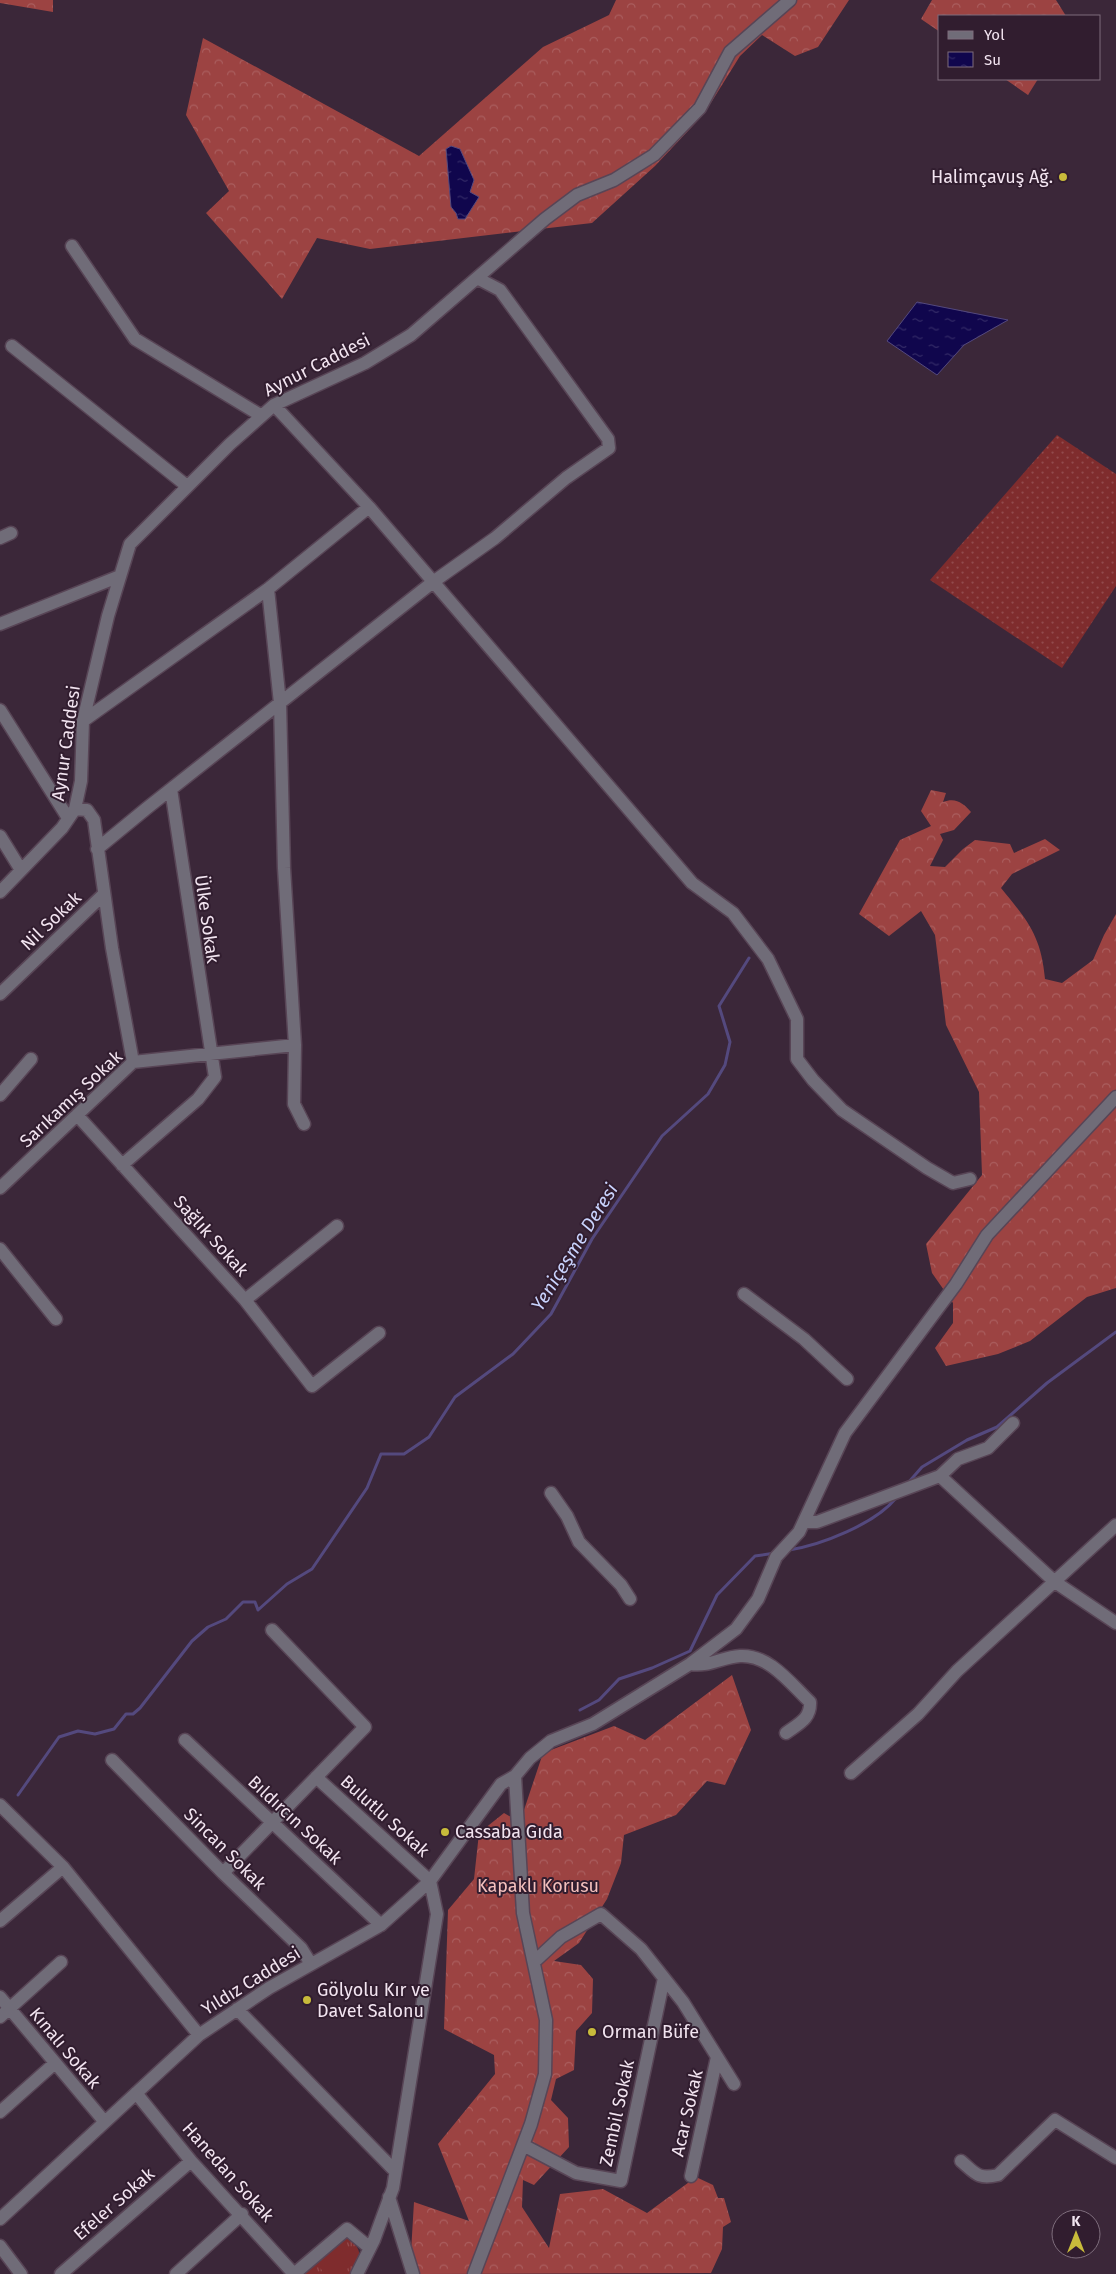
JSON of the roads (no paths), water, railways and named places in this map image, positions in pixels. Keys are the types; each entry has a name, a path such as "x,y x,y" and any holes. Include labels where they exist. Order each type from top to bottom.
{"street":[{"name":"Aynur Caddesi","path":"0,892 72,814 81,781 83,721 108,616 130,544 260,415 274,405 365,363 411,335 545,219 577,195 614,180 654,156 700,108 730,52 790,0"},
{"path":"72,246 135,339 260,415"},
{"path":"98,849 433,582 495,538 566,478 609,448 608,439 500,290 477,278"},
{"path":"12,346 187,486"},
{"path":"274,405 370,507 692,883 733,913 768,959 798,1019 797,1059 813,1080 842,1110 927,1168 953,1183 970,1179"},
{"path":"83,721 268,589 370,507"},
{"path":"0,624 120,576"},
{"path":"268,589 280,703 284,868 295,1045 294,1104 304,1124"},
{"path":"0,710 72,814 87,810 94,820 112,948 133,1062"},
{"name":"Ülke Sokak","path":"122,1165 198,1099 215,1077 171,789"},
{"path":"0,836 21,870"},
{"name":"Nil Sokak","path":"0,994 104,894"},
{"name":"Sarıkamış Sokak","path":"0,1188 133,1062 295,1045"},
{"path":"0,1095 32,1059"},
{"name":"Yıldız Caddesi","path":"0,2219 199,2035 269,1988 381,1925 430,1881 501,1784 515,1776 530,1758 551,1741 593,1724 690,1664 736,1629 758,1599 776,1557 799,1532 845,1433 956,1284 987,1235 1116,1097"},
{"name":"Sağlık Sokak","path":"77,1115 245,1300 312,1386 379,1333"},
{"path":"245,1300 337,1226"},
{"path":"0,1249 56,1319"},
{"path":"744,1294 804,1339 847,1379"},
{"path":"804,1522 817,1522 940,1476 958,1459 988,1448 1013,1423"},
{"path":"940,1476 1055,1582 1116,1623"},
{"path":"551,1493 567,1516 578,1542 621,1585 630,1599"},
{"path":"850,1773 918,1714 958,1671 1116,1525"},
{"path":"223,1873 366,1727 272,1630"},
{"path":"690,1664 703,1666 740,1656 759,1658 810,1702 810,1712 804,1720 786,1733"},
{"name":"Bıldırcın Sokak","path":"185,1740 381,1925"},
{"name":"Sincan Sokak","path":"112,1760 223,1873 301,1948 311,1964"},
{"path":"474,2274 523,2145 545,2074 546,2020 523,1913 515,1776"},
{"name":"Bulutlu Sokak","path":"316,1777 430,1881"},
{"path":"0,1805 63,1868 199,2035"},
{"path":"0,1921 63,1868"},
{"path":"357,2274 370,2248 389,2197 395,2172 437,1914 430,1881"},
{"path":"534,1962 561,1937 601,1914 641,1949 683,2002 734,2084"},
{"path":"5,2012 61,1962"},
{"name":"Zembil Sokak","path":"523,2145 576,2173 620,2181 664,1978"},
{"name":"Kınalı Sokak","path":"0,1997 5,2012 55,2064 104,2121"},
{"path":"237,2009 395,2172"},
{"name":"Acar Sokak","path":"690,2176 717,2057"},
{"path":"0,2112 55,2064"},
{"name":"Hanedan Sokak","path":"136,2093 191,2161 242,2214 294,2274"},
{"path":"961,2160 979,2177 986,2178 998,2175 1055,2120 1116,2158"},
{"name":"Efeler Sokak","path":"60,2274 191,2161"},
{"path":"389,2197 413,2274"},
{"path":"176,2274 242,2214"},
{"path":"294,2274 347,2229 370,2248"},
{"path":"0,2246 21,2274"}],"water":[{"path":"451,146 460,149 474,180 470,192 479,197 465,219 458,219 451,207 446,149"},
{"path":"917,302 1008,320 964,345 937,375 887,341"}],"waterway":[{"name":"Yeniçeşme Deresi","path":"18,1795 59,1737 78,1731 95,1734 114,1729 126,1714 133,1714 140,1708 192,1641 208,1627 226,1619 243,1602 255,1602 258,1610 287,1584 312,1569 367,1488 381,1454 404,1454 429,1437 455,1397 513,1354 551,1314 592,1239 662,1136 708,1094 725,1065 730,1042 719,1006 749,958"},
{"path":"908,1483 922,1467 967,1440 997,1427 1047,1383 1116,1332"},
{"path":"789,1550 847,1532 875,1516 896,1498"},
{"path":"580,1710 599,1700 619,1679 652,1668 690,1651 717,1595 755,1556 775,1553"}],"place":[{"name":"Halimçavuş Ağ.","path":"1063,177"},
{"name":"Cassaba Gıda","path":"445,1832"},
{"name":"Gölyolu Kır ve Davet Salonu","path":"307,2000"},
{"name":"Orman Büfe","path":"592,2032"}],"park label":[{"name":"Kapaklı Korusu","path":"538,1886"}]}
